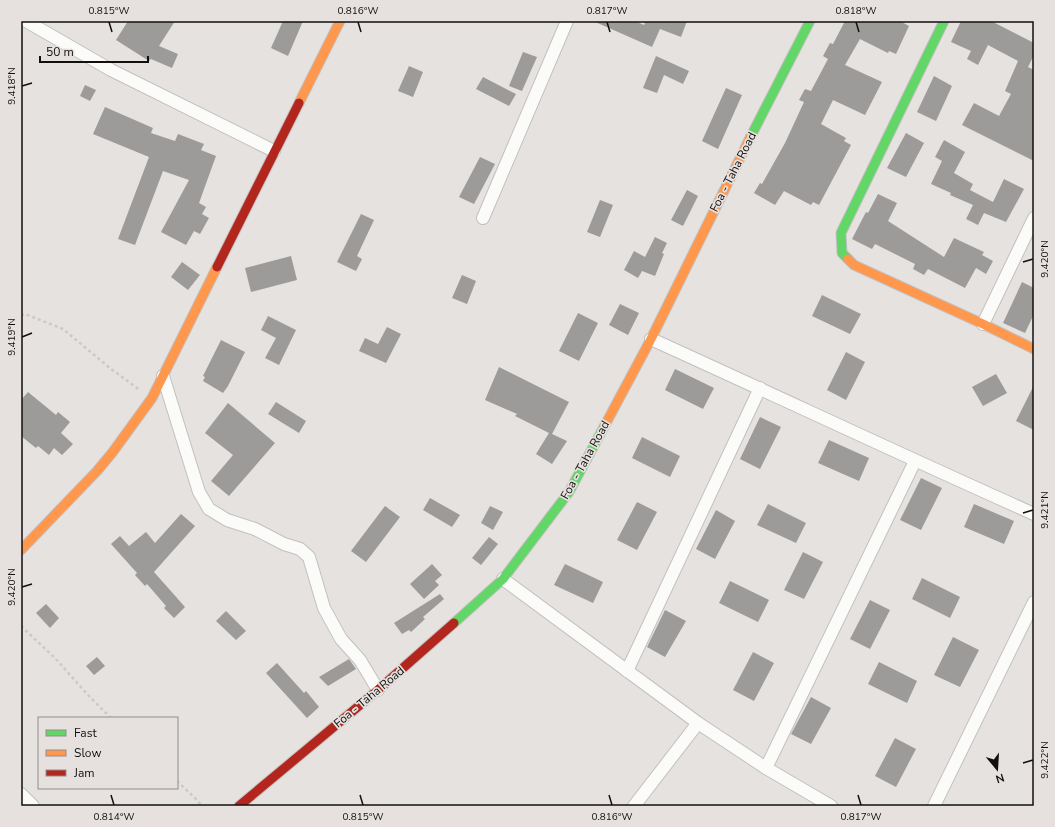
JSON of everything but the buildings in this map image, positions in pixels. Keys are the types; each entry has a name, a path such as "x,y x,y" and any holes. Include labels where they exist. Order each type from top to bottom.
{"street":[{"path":"26,21 111,70 274,151"},
{"path":"21,550 97,472 152,398 340,21"},
{"path":"483,218 567,21"},
{"name":"Foa - Taha Road","path":"239,806 378,690 503,580 569,492 651,339 719,199 810,21"},
{"path":"944,21 841,233 842,253 854,265 1034,348"},
{"path":"983,324 1034,218"},
{"path":"651,339 760,388 915,461 1034,514"},
{"path":"163,376 199,492 209,509 227,520 255,529 284,544 300,549 309,557 324,608 341,638 360,660 378,690"},
{"path":"627,671 760,388"},
{"path":"766,768 915,461"},
{"path":"503,580 698,723 766,768 831,806"},
{"path":"934,806 1034,602"},
{"path":"634,806 698,723"},
{"path":"21,794 33,806"}],"path":[{"path":"21,315 25,314 63,329 111,369 152,398"},
{"path":"21,626 55,658 110,717"},
{"path":"178,782 202,806"}],"traffic: fast":[{"path":"751,136 810,21"},
{"path":"848,259 842,253 841,233 944,21"},
{"path":"454,623 503,579 569,492 605,425"}],"traffic: slow":[{"path":"299,103 340,21"},
{"path":"605,425 651,339 751,136"},
{"path":"848,259 854,265 1034,349"},
{"path":"21,550 97,471 152,398 217,267"}],"traffic: jam":[{"path":"217,267 299,103"},
{"path":"239,806 378,690 454,623"}]}
